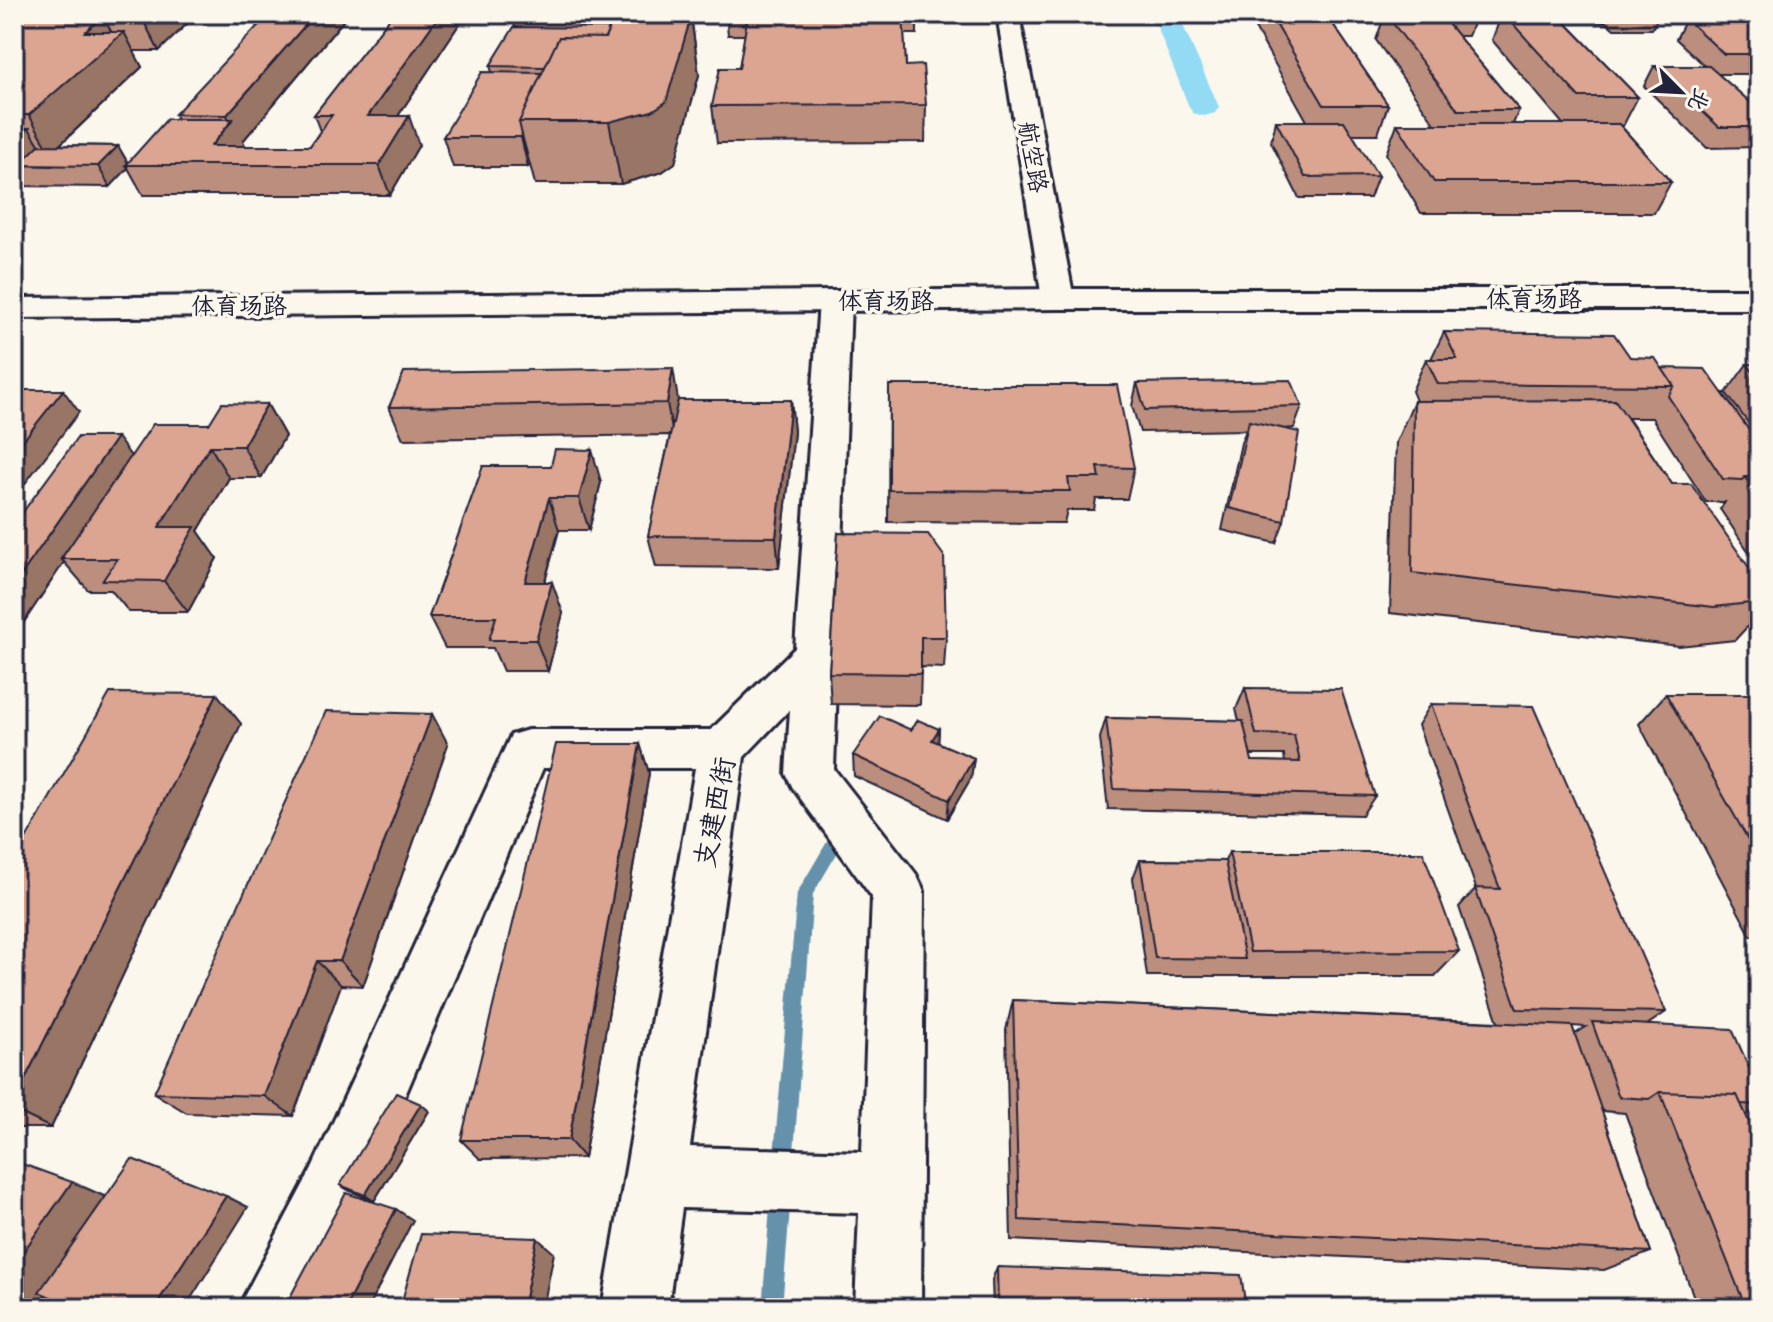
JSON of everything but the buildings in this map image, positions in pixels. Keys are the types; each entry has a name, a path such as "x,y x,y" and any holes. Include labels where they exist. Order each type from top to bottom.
{"main road":[{"name":"航空路","path":"1008,14 1057,290"},
{"name":"体育场路","path":"14,308 835,301 1057,290 1759,278"},
{"name":"体育场路","path":"14,286 1057,290 1759,299"},
{"path":"835,301 810,774 898,891 888,1308"},
{"name":"支建西街","path":"635,1308 722,749 816,654"},
{"path":"271,1308 334,1190 528,749 722,749"},
{"path":"655,1177 891,1183"}],"waterway":[{"path":"1165,14 1204,107"},
{"path":"783,1166 805,893 837,840"},
{"path":"772,1308 781,1195"}]}
